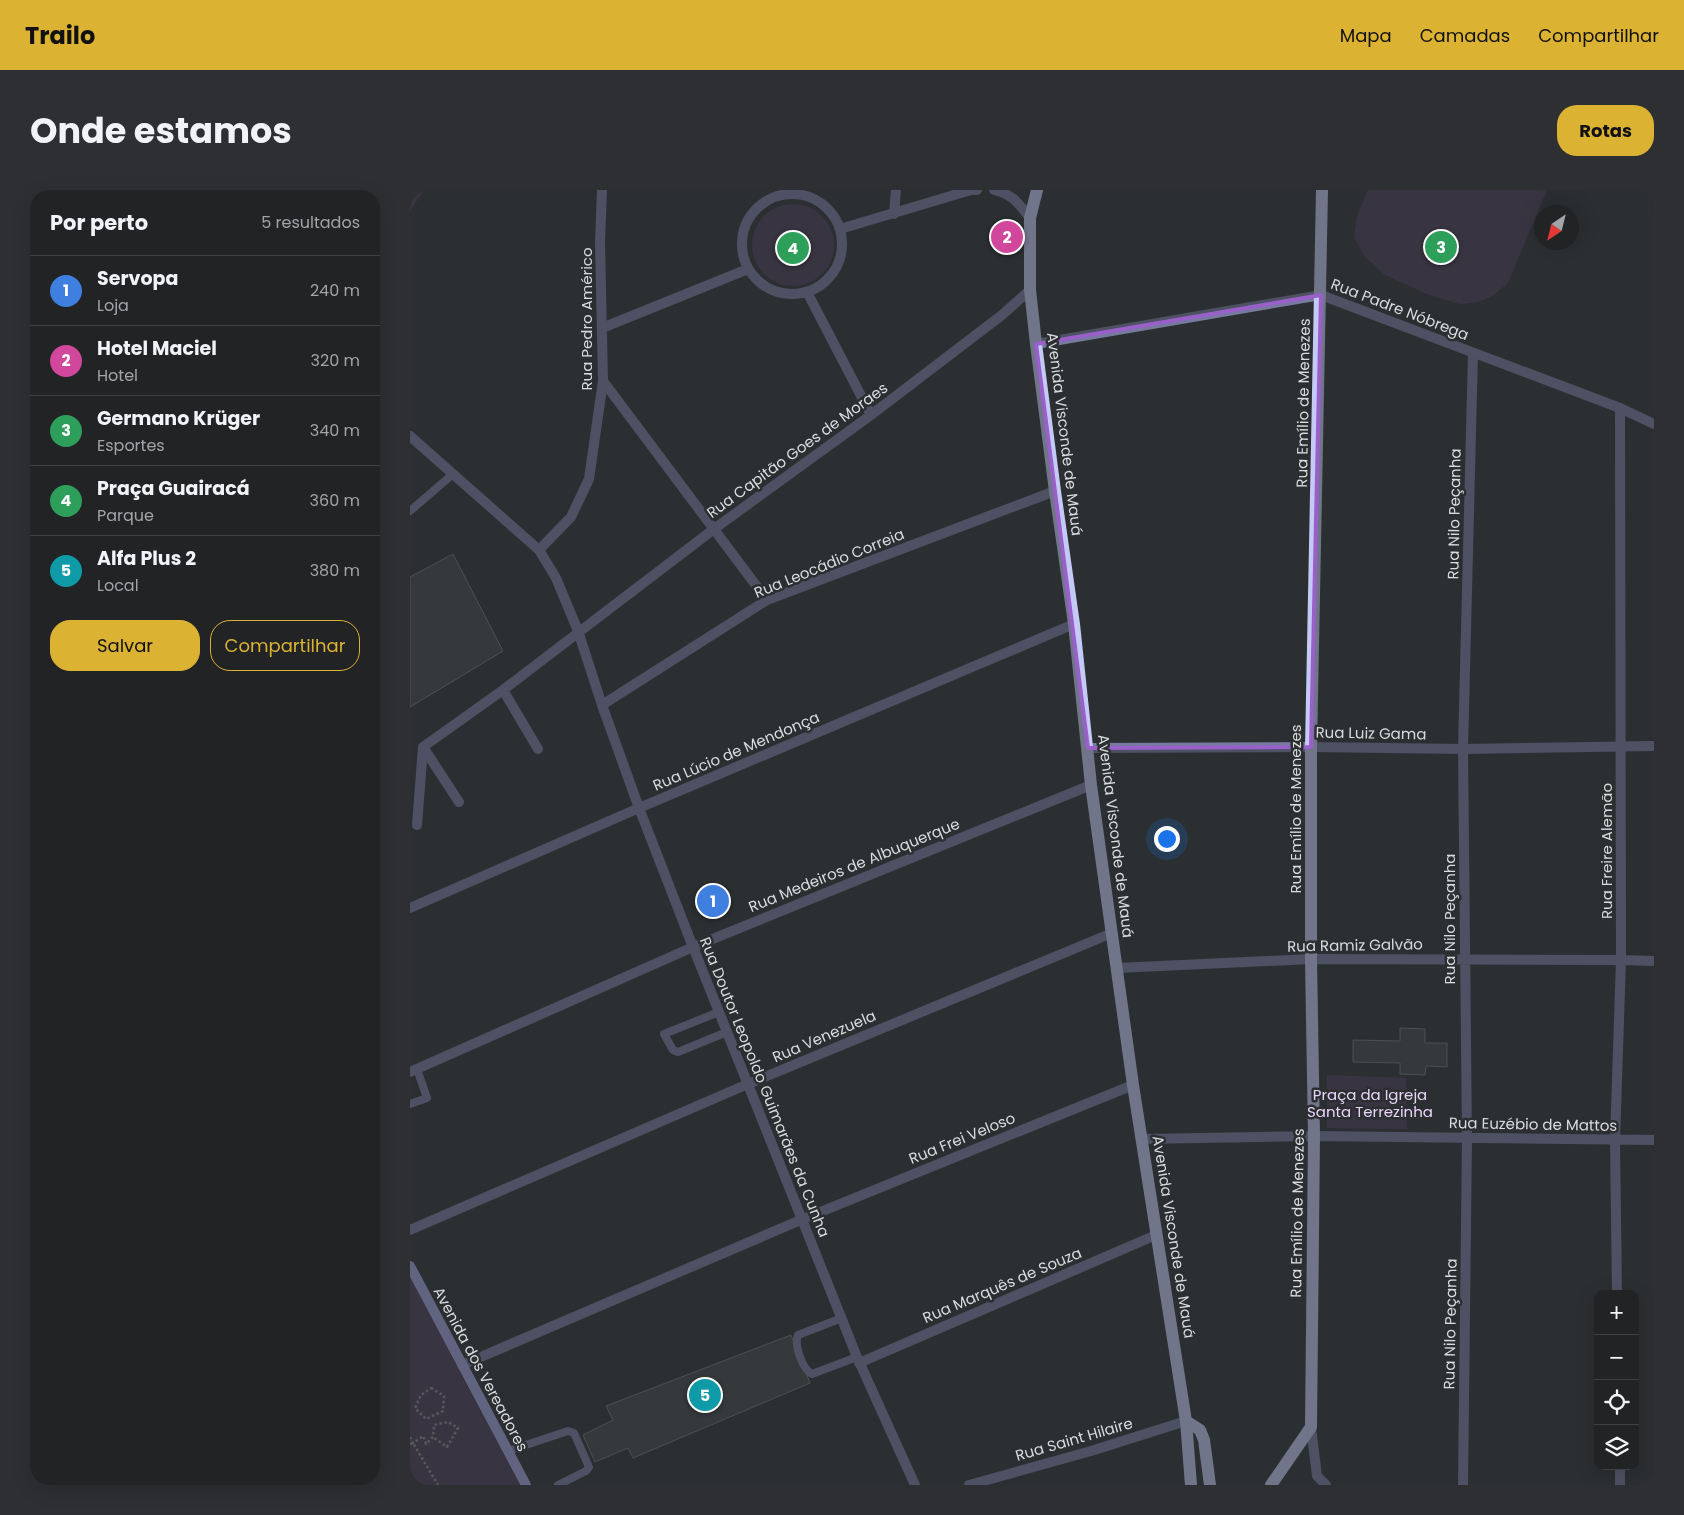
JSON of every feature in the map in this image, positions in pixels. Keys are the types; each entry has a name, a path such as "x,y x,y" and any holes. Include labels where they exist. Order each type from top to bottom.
{"main road":[{"name":"Avenida Visconde de Mauá","path":"1036,190 1030,218 1030,290 1036,344 1074,624 1091,785 1133,1085 1186,1421 1191,1485"},
{"name":"Rua Emílio de Menezes","path":"1311,1427 1314,1136 1311,960 1311,747 1322,190"},
{"name":"Avenida dos Vereadores","path":"410,1266 526,1485"},
{"path":"1186,1421 1200,1430 1204,1440 1210,1485"},
{"path":"1271,1485 1311,1427"}],"street":[{"name":"Rua Pedro Américo","path":"539,550 571,517 588,480 603,382 600,243 602,190"},
{"path":"894,214 896,190"},
{"path":"840,229 971,190 978,190"},
{"path":"994,190 1007,193 1030,218"},
{"path":"768,194 804,195 820,202 832,214 840,229 842,245 836,267 821,285 807,292 790,294 774,291 759,282 748,269 742,254 742,237 747,222 768,194"},
{"path":"602,328 748,269"},
{"name":"Rua Capitão Goes de Moraes","path":"423,747 503,690 714,529 872,415 1002,315 1030,290"},
{"path":"807,292 872,415"},
{"name":"Rua Padre Nóbrega","path":"1036,344 1321,295 1620,408 1654,424"},
{"name":"Rua Nilo Peçanha","path":"1463,1485 1467,1139 1463,749 1473,353"},
{"path":"603,382 767,600"},
{"name":"Rua Freire Alemão","path":"1617,1290 1615,1140 1621,960 1620,408"},
{"name":"Rua Doutor Leopoldo Guimarães da Cunha","path":"410,436 539,550 556,578 578,631 639,808 693,947 858,1360 915,1485"},
{"name":"Rua Leocádio Correia","path":"602,705 767,600 1055,492"},
{"name":"Rua Lúcio de Mendonça","path":"410,908 639,808 1074,624"},
{"path":"503,690 538,748"},
{"name":"Rua Luiz Gama","path":"1088,748 1311,747 1463,749 1654,746"},
{"path":"423,747 458,802"},
{"path":"417,825 423,747"},
{"name":"Rua Medeiros de Albuquerque","path":"414,1071 693,947 1091,785"},
{"name":"Rua Venezuela","path":"410,1230 748,1084 1112,932"},
{"name":"Rua Ramiz Galvão","path":"1117,968 1311,960 1654,961"},
{"name":"Rua Frei Veloso","path":"462,1366 803,1219 1133,1085"},
{"name":"Rua Euzébio de Mattos","path":"1142,1139 1314,1136 1654,1140"},
{"name":"Rua Marquês de Souza","path":"858,1360 1156,1235"},
{"name":"Rua Saint Hilaire","path":"969,1485 1186,1421"},
{"name":"Rua Emílio de Menezes","path":"1311,1427 1317,1476 1326,1485"},
{"path":"1620,1470 1620,1485"}],"lane":[{"path":"410,511 453,474"},
{"path":"719,1012 664,1034 673,1050 678,1052 727,1032"},
{"path":"410,1104 427,1098 414,1071"},
{"path":"842,1318 798,1335 796,1343 806,1370 812,1374 858,1360"},
{"path":"508,1451 568,1431 574,1433 589,1467 586,1471 558,1485"}],"path":[{"path":"410,1410 415,1408 420,1396 431,1388 444,1396 443,1411 426,1418 415,1408"},
{"path":"411,1443 422,1436 426,1444 433,1437 434,1425 448,1422 458,1428 448,1447 433,1437"},
{"path":"410,1437 411,1443 438,1485"}],"highlighted area":[{"path":"1321,295 1311,747 1088,748 1036,344"}],"green space":[{"path":"410,190 424,190 410,211"},
{"path":"1368,190 1547,190 1541,205 1534,205 1534,221 1508,283 1494,295 1479,302 1460,304 1429,295 1385,275 1364,256 1354,237 1357,215"},
{"path":"793,204 809,207 822,216 831,229 834,245 831,261 822,274 809,283 793,286 777,283 764,274 755,261 752,245 755,229 764,216 777,207"},
{"name":"Praça da Igreja Santa Terrezinha","path":"1327,1075 1406,1078 1407,1129 1327,1128"},
{"path":"410,1272 459,1370 520,1485 410,1485"}],"building":[{"path":"453,554 503,651 410,707 410,577"},
{"path":"1400,1028 1425,1029 1425,1043 1447,1043 1447,1067 1426,1066 1425,1075 1400,1074 1400,1063 1353,1062 1353,1040 1400,1041"},
{"path":"791,1335 810,1383 633,1458 628,1448 595,1462 583,1435 613,1420 606,1406"}],"place":[{"name":"Hotel Maciel","path":"1007,237"},
{"name":"Germano Krüger","path":"1441,247"},
{"name":"Praça Guairacá","path":"793,248"},
{"name":"Servopa","path":"713,901"},
{"name":"Alfa Plus 2","path":"705,1395"}]}
